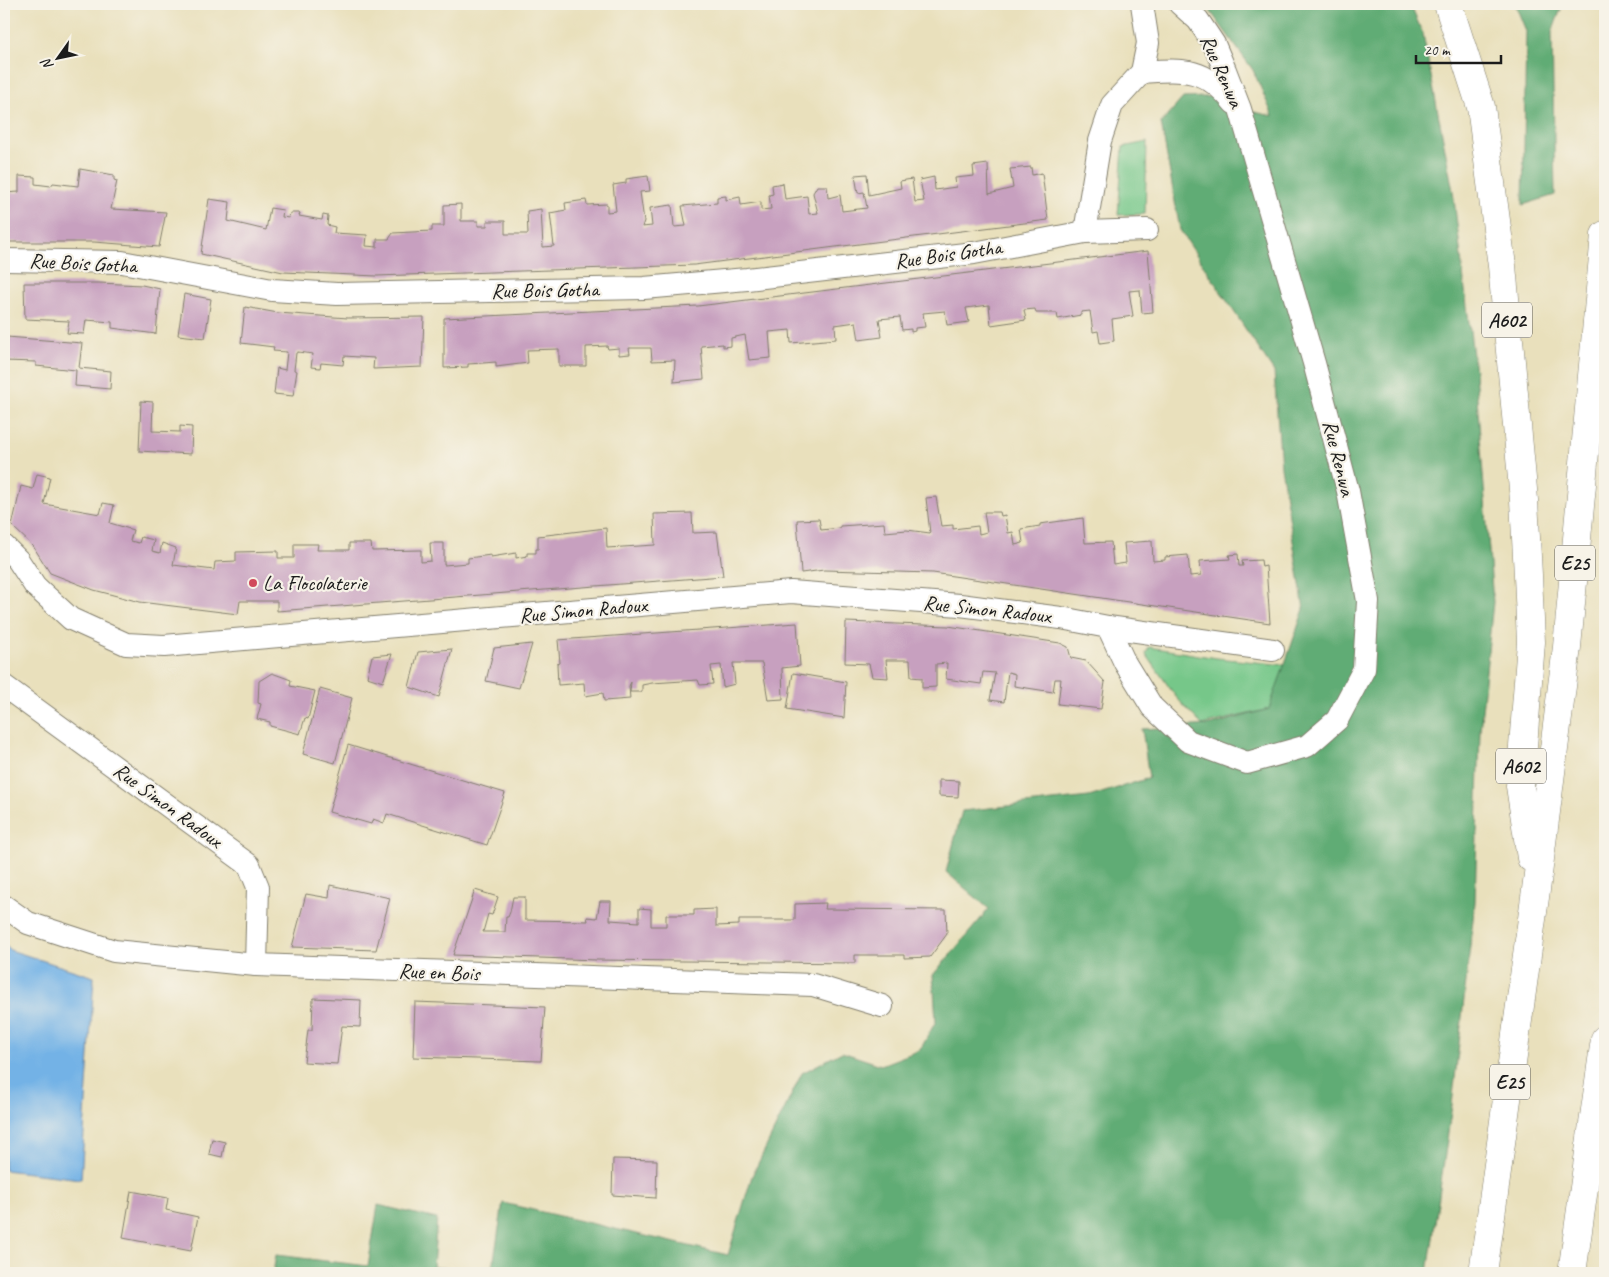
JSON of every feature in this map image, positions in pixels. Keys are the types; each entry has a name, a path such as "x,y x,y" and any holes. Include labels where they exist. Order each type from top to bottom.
{"highway":[{"name":"A602","path":"1448,4 1481,107 1502,266 1524,500 1530,632 1520,786 1536,890"},
{"name":"E25","path":"1483,1273 1536,890 1567,647 1605,235"},
{"path":"1572,1273 1605,1039"}],"street":[{"path":"1085,232 1100,141 1112,105 1142,72 1148,43 1142,4"},
{"name":"Rue Renwa","path":"1108,627 1125,663 1152,707 1188,741 1247,763 1307,746 1337,720 1364,669 1368,601 1348,491 1314,363 1240,109 1214,44 1198,20 1180,4"},
{"path":"1142,72 1176,70 1202,75 1221,86 1240,109"},
{"name":"Rue Bois Gotha","path":"5,260 122,262 272,290 337,294 644,288 747,279 965,254 1085,232 1147,230"},
{"name":"Rue Simon Radoux","path":"4,546 18,560 35,586 70,619 126,644 164,646 792,592 960,605 1062,618 1108,627 1273,650"},
{"name":"Rue Simon Radoux","path":"4,686 249,865 258,887 256,965"},
{"name":"Rue en Bois","path":"4,906 28,923 114,951 256,965 813,985 882,1006"}],"green space":[{"path":"1205,4 1410,4 1423,34 1453,191 1475,372 1493,602 1480,731 1475,902 1452,1105 1428,1273 273,1273 276,1255 368,1266 378,1205 437,1219 433,1267 492,1272 503,1203 728,1255 752,1176 802,1073 842,1052 881,1065 920,1050 936,1021 933,975 989,909 946,872 962,811 1089,797 1149,778 1142,729 1211,725 1269,709 1304,609 1281,467 1274,372 1180,230 1161,123 1183,98 1225,96 1240,109 1273,116 1253,70"},
{"path":"1515,4 1563,4 1552,32 1555,195 1523,205 1526,31"},
{"path":"1147,142 1145,214 1118,215 1123,147"},
{"path":"1149,647 1217,658 1285,665 1269,709 1202,725 1176,697 1146,654"}],"water":[{"path":"4,944 10,950 94,977 81,1179 4,1170"}],"building":[{"path":"988,164 989,194 1013,188 1010,169 1031,167 1032,175 1042,173 1048,220 694,265 377,276 283,272 201,254 209,199 230,202 228,221 266,230 270,208 283,210 282,217 289,218 290,213 300,213 299,216 322,220 323,215 328,216 327,225 335,227 334,233 367,235 366,246 377,247 377,239 389,239 393,233 432,231 432,226 444,226 444,205 461,204 461,221 478,221 478,226 487,226 487,221 505,221 505,234 528,234 527,211 541,209 543,247 554,246 550,213 566,210 565,203 586,200 587,205 607,204 607,212 616,211 613,185 626,183 626,179 648,176 650,191 640,192 644,221 642,227 652,226 650,208 672,205 674,227 686,226 682,206 717,203 717,197 726,196 726,200 740,197 741,205 761,202 761,210 771,209 769,195 773,194 772,185 783,183 785,199 807,196 809,214 818,213 813,193 817,186 827,186 828,198 840,195 842,211 867,208 864,192 858,193 855,175 867,174 869,195 901,188 900,181 912,179 915,202 924,201 920,180 934,177 935,190 956,187 955,178 974,176 973,166"},
{"path":"80,169 114,175 114,180 117,181 111,209 166,212 159,247 94,242 4,242 4,193 19,192 19,176 35,177 35,184 51,186 53,183 78,186"},
{"path":"1148,251 1153,312 1142,313 1140,290 1129,291 1133,316 1112,319 1114,341 1100,343 1098,331 1093,332 1090,311 1081,312 1081,315 1058,319 1057,313 1036,313 1035,309 1024,310 1026,320 991,325 989,305 966,308 969,322 947,325 945,311 923,313 925,327 915,328 915,331 911,332 911,329 902,330 900,317 879,319 882,337 859,340 856,322 835,325 836,339 791,343 790,330 769,332 771,358 749,360 745,335 731,338 731,346 723,347 723,344 701,346 704,379 674,382 675,360 652,361 651,348 629,348 630,354 619,355 619,348 608,349 607,346 586,347 586,366 559,366 559,349 527,350 528,363 496,367 496,362 468,364 468,367 444,368 444,318 698,306"},
{"path":"24,283 99,283 142,285 160,289 156,334 112,328 112,322 86,320 84,334 67,333 69,321 25,319"},
{"path":"184,294 211,299 205,338 178,335"},
{"path":"245,307 278,313 348,318 424,317 422,367 373,369 374,358 344,356 343,365 321,363 320,368 311,367 313,354 298,352 296,353 294,370 297,371 293,396 274,394 277,368 285,370 287,352 273,351 274,347 241,343"},
{"path":"7,337 82,343 79,368 111,371 110,389 75,386 76,370 36,366 36,362 4,361 4,344"},
{"path":"141,401 153,402 152,431 180,432 180,426 192,427 191,454 139,451"},
{"path":"37,474 50,477 44,504 100,514 103,503 114,505 110,523 133,530 130,541 139,543 141,537 154,540 152,551 160,553 162,543 176,548 173,565 214,570 215,562 236,561 236,552 278,551 278,558 294,558 294,544 318,544 317,550 349,550 349,543 371,543 372,551 421,550 421,562 431,561 430,543 444,543 444,565 468,563 468,558 516,553 516,558 527,556 527,553 536,553 536,549 538,549 538,536 606,528 607,548 655,545 654,514 692,513 693,533 717,532 723,576 277,611 277,601 240,601 238,614 140,602 94,590 50,573 33,546 12,526 21,486 33,489"},
{"path":"936,497 941,526 953,525 953,529 978,526 979,534 987,532 984,512 1000,512 1001,516 1005,515 1008,533 1013,532 1015,545 1023,543 1021,529 1040,526 1040,524 1083,518 1085,543 1111,542 1113,565 1126,563 1124,543 1152,541 1153,561 1165,560 1165,557 1188,555 1190,576 1201,575 1200,561 1230,559 1229,555 1238,554 1239,566 1243,566 1242,561 1261,560 1262,567 1266,566 1270,623 933,573 824,570 801,573 797,520 819,519 821,530 840,528 840,526 884,523 885,532 907,530 930,533 926,498"},
{"path":"846,622 948,626 1060,643 1068,647 1071,658 1086,661 1105,682 1101,709 1058,704 1061,679 1055,679 1053,692 1014,686 1015,674 1008,672 1004,702 990,700 995,673 983,672 981,684 946,679 947,663 936,664 936,687 922,688 922,678 911,677 910,660 886,660 888,678 872,677 869,664 845,663"},
{"path":"797,623 800,666 782,668 783,699 768,700 762,663 733,663 735,684 723,687 721,665 711,666 713,684 700,685 698,680 652,683 642,685 642,692 630,692 631,682 629,686 630,699 604,701 603,693 585,696 584,683 558,685 557,664 560,663 558,640"},
{"path":"532,644 519,688 486,681 494,648"},
{"path":"452,649 439,697 409,687 418,652"},
{"path":"392,654 383,682 367,677 372,656"},
{"path":"272,673 291,680 290,686 315,691 308,719 305,718 300,734 270,726 270,722 257,719 261,704 258,703 259,681"},
{"path":"793,673 846,682 844,718 787,709"},
{"path":"320,689 352,698 335,763 303,754"},
{"path":"348,745 505,793 487,845 387,814 384,823 373,819 371,824 329,812"},
{"path":"939,780 959,781 958,797 939,796"},
{"path":"330,885 390,898 376,950 292,947 306,894 329,898"},
{"path":"475,890 498,897 492,915 488,914 483,932 505,932 506,917 508,917 510,912 513,897 525,897 525,920 588,921 587,917 597,918 600,901 611,901 610,920 639,922 639,908 651,909 651,926 666,926 666,915 694,915 694,910 716,909 716,926 739,925 739,920 795,920 795,904 826,903 825,909 946,910 947,934 930,957 904,958 904,955 855,955 855,963 597,960 453,955"},
{"path":"313,998 361,1000 360,1027 342,1026 337,1064 304,1062 308,1030 312,1030"},
{"path":"415,1002 545,1007 541,1061 413,1057"},
{"path":"212,1139 225,1142 222,1157 209,1154"},
{"path":"613,1159 657,1160 656,1198 612,1195"},
{"path":"131,1191 168,1198 166,1210 198,1217 191,1251 123,1238"}],"place":[{"name":"La Flocolaterie","path":"253,583"}]}
